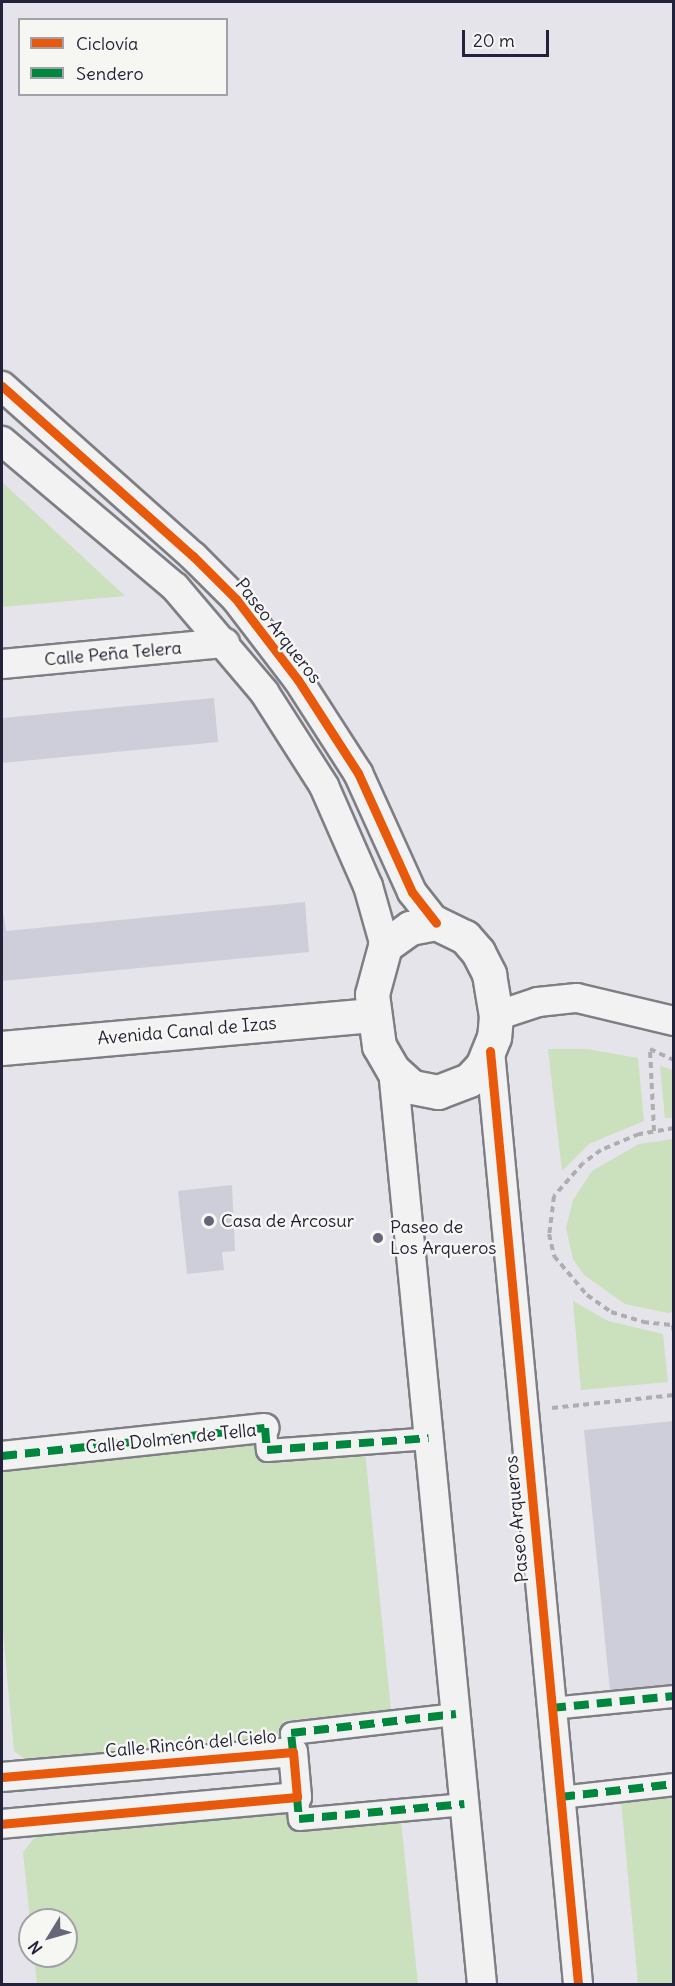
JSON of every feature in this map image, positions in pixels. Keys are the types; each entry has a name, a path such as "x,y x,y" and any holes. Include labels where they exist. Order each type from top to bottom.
{"street":[{"name":"Paseo Arqueros","path":"2,386 193,556 236,599 298,680 358,773 412,892 436,923"},
{"path":"2,441 166,580 225,643 264,692 324,786 368,886 385,946"},
{"name":"Calle Peña Telera","path":"2,664 225,643"},
{"path":"436,923 465,937 478,952 489,974 496,1016 490,1051 469,1080 438,1092 412,1087 393,1070 379,1046 373,1015 374,976 385,946 410,928 436,923"},
{"path":"496,1016 538,1002 577,998 674,1021"},
{"name":"Avenida Canal de Izas","path":"2,1048 373,1015"},
{"name":"Paseo Arqueros","path":"490,1051 578,1984"},
{"path":"393,1070 482,1984"},
{"name":"Calle Dolmen de Tella","path":"2,1456 265,1428 267,1450 429,1438"},
{"path":"551,1708 674,1696"},
{"name":"Calle Rincón del Cielo","path":"456,1714 291,1733 299,1819 464,1804"},
{"name":"Calle Rincón del Cielo","path":"2,1777 293,1752"},
{"path":"560,1797 674,1784"},
{"path":"2,1824 297,1797"}],"path":[{"path":"654,1131 650,1049 674,1060"},
{"path":"674,1128 654,1131 601,1150 583,1163 554,1196 549,1234 554,1256 587,1295 611,1312 673,1325 674,1334"},
{"path":"524,1411 674,1395"}],"green space":[{"path":"2,482 125,596 2,607"},
{"path":"548,1049 587,1049 638,1058 644,1121 589,1144 562,1171"},
{"path":"660,1066 673,1070 673,1118 665,1118"},
{"path":"673,1139 674,1312 668,1313 625,1304 584,1275 573,1259 566,1228 573,1200 592,1171 639,1144"},
{"path":"573,1301 608,1321 663,1334 668,1382 581,1390"},
{"path":"255,1443 260,1462 365,1452 391,1710 283,1721 284,1743 33,1765 14,1751 2,1621 2,1471 6,1466"},
{"path":"673,1795 673,1984 638,1984 621,1800"},
{"path":"290,1808 293,1829 401,1821 418,1984 37,1984 35,1968 78,1968 78,1908 29,1908 23,1852 40,1831"}],"building":[{"path":"214,698 218,742 2,763 2,718"},
{"path":"305,902 309,952 2,981 2,905 6,931"},
{"name":"Casa de Arcosur","path":"232,1185 235,1251 222,1252 224,1270 187,1274 178,1191"},
{"path":"674,1421 674,1685 610,1691 584,1430"}],"marked path":[{"path":"2,1456 265,1428 267,1450 429,1438"},
{"path":"551,1708 674,1696"},
{"path":"293,1752 291,1733 456,1714"},
{"path":"560,1797 674,1784"},
{"path":"297,1797 299,1819 464,1804"}],"cycle path":[{"path":"2,386 193,556 236,599 298,680 358,773 412,892 436,923"},
{"path":"490,1051 578,1984"},
{"path":"2,1777 293,1752 297,1797 2,1824"}],"place":[{"name":"Casa de Arcosur","path":"209,1221"},
{"name":"Paseo de Los Arqueros","path":"378,1238"}]}
